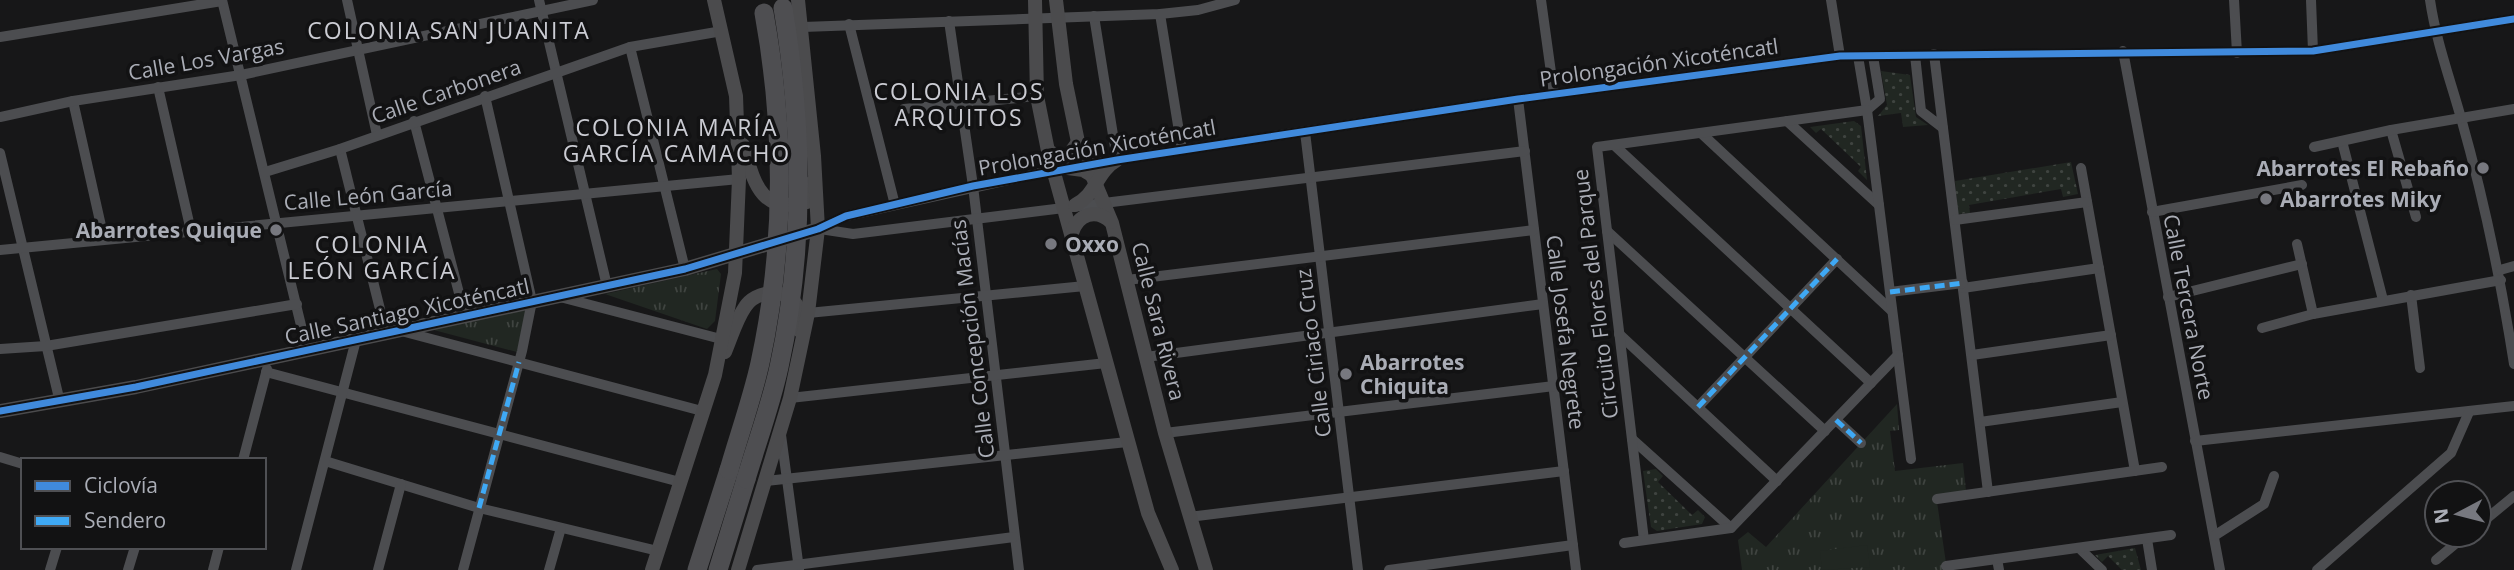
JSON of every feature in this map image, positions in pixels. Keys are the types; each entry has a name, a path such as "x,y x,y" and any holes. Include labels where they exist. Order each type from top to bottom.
{"highway":[{"path":"718,570 747,477 760,364 777,264 780,186 772,60 777,4"},
{"path":"697,570 747,477"}],"street":[{"path":"347,0 377,135"},
{"name":"Calle Los Vargas","path":"0,117 73,101 241,75 540,5 593,0"},
{"path":"714,0 736,96 739,179 736,256 715,375"},
{"path":"1035,0 1037,96 1048,151 1061,169 1085,286 1166,566"},
{"name":"Calle Sara Rivera","path":"1056,0 1066,84 1079,142 1112,223 1165,433 1206,570"},
{"path":"803,27 1160,14 1198,10 1235,0"},
{"path":"1541,0 1553,94"},
{"path":"1830,0 1840,56"},
{"path":"2234,0 2237,53"},
{"path":"2311,0 2313,51"},
{"path":"2430,0 2435,34 2462,119 2500,275 2514,364"},
{"path":"0,37 222,1 307,350"},
{"path":"777,4 803,27 818,229 808,313 781,433 799,567"},
{"path":"540,5 607,286"},
{"path":"1160,14 1182,150"},
{"path":"1092,175 1117,160 1094,16"},
{"name":"Prolongación Xicoténcatl","path":"1092,175 1117,160 1518,99 1840,56 2313,51 2435,34 2514,19"},
{"name":"Calle Concepción Macías","path":"949,21 977,216 1018,570"},
{"path":"849,24 895,205"},
{"name":"Calle Carbonera","path":"265,172 340,149 630,47 722,32"},
{"path":"630,47 685,269"},
{"name":"Calle Tercera Norte","path":"2123,51 2220,570"},
{"path":"1934,54 1988,492"},
{"path":"1614,145 1867,110 1880,99 1873,55"},
{"path":"1915,55 1921,111 1943,128"},
{"path":"1858,56 1911,459"},
{"path":"158,88 191,231"},
{"path":"463,570 519,362 532,301 485,96"},
{"path":"904,110 1037,96"},
{"name":"Calle Josefa Negrete","path":"1518,99 1576,570"},
{"path":"73,101 104,239"},
{"path":"2314,147 2391,130 2514,109"},
{"path":"414,121 466,316"},
{"path":"1787,121 1879,205"},
{"path":"738,127 760,193 773,202 789,207 807,202 814,156"},
{"path":"2391,130 2416,217"},
{"name":"Calle Ciriaco Cruz","path":"1305,132 1359,570"},
{"path":"1702,133 1892,311"},
{"path":"2342,141 2383,300"},
{"path":"1048,151 1058,156 1068,156 1079,142"},
{"path":"1614,145 1871,383"},
{"name":"Circuito Flores del Parque","path":"1614,145 1597,147 1644,540"},
{"path":"340,149 386,333"},
{"path":"818,229 853,234 977,216 1525,151"},
{"path":"0,153 59,398"},
{"path":"2081,168 2135,471"},
{"path":"1061,169 1079,169 1092,175"},
{"name":"Prolongación Xicoténcatl","path":"818,229 846,216 973,186 1061,169"},
{"path":"1069,206 1090,196 1092,175"},
{"name":"Calle León García","path":"0,250 739,179"},
{"path":"2152,212 2302,186"},
{"path":"1955,220 2087,202"},
{"path":"1072,233 1079,219 1089,215 1101,215 1112,223"},
{"name":"Calle Santiago Xicoténcatl","path":"0,411 59,398 267,365 307,350 685,269 736,256 818,229"},
{"path":"1127,280 1534,230"},
{"path":"1607,231 1825,431"},
{"path":"2297,244 2313,314"},
{"path":"1698,407 1837,259"},
{"path":"2168,297 2302,264"},
{"path":"2262,328 2313,314 2500,275 2514,266"},
{"path":"1890,292 2099,268"},
{"path":"808,313 1085,286"},
{"path":"652,570 702,411 745,306 755,297 774,292 790,297 798,306 801,346"},
{"path":"2411,295 2420,368"},
{"path":"559,297 721,339"},
{"path":"0,349 46,346 297,304"},
{"path":"1146,357 1543,304"},
{"path":"401,330 702,411"},
{"path":"1619,334 1777,481"},
{"path":"1972,355 2110,335"},
{"path":"296,570 356,340"},
{"path":"1625,543 1731,528 1898,355"},
{"path":"790,398 1106,363"},
{"path":"244,458 267,365 342,392 680,482"},
{"path":"1165,433 1554,386"},
{"path":"1980,422 2122,402"},
{"path":"2195,441 2514,406"},
{"path":"2318,570 2451,453 2469,412"},
{"path":"1836,420 1861,443"},
{"path":"738,570 747,477 781,433"},
{"path":"1632,439 1731,528"},
{"path":"747,477 787,479 1128,442"},
{"path":"1,460 21,464"},
{"path":"325,461 479,509 658,551"},
{"path":"1937,499 2162,467"},
{"path":"1189,517 1564,471"},
{"path":"2214,536 2264,504 2273,476"},
{"path":"378,570 401,484"},
{"path":"2493,513 2514,496"},
{"path":"549,570 561,528"},
{"path":"1946,566 1999,567 2080,548 2171,536"},
{"path":"757,570 799,567 1014,537"},
{"path":"2147,539 2152,570"},
{"path":"1389,570 1573,545"},
{"path":"2080,548 2102,570"},
{"path":"50,570 56,549"},
{"path":"128,570 134,549"},
{"path":"213,570 218,549"},
{"path":"2436,560 2449,549"}],"green space":[{"path":"1881,71 1910,75 1916,117 1928,125 1903,127 1901,113 1878,116 1887,105"},
{"path":"1854,121 1861,126 1867,180 1858,171 1861,167 1821,129 1816,133 1810,127"},
{"path":"2071,162 2078,194 2063,197 2061,189 1969,205 1970,213 1958,214 1955,181"},
{"path":"717,269 721,274 715,321 707,329 605,294"},
{"path":"526,309 517,352 430,329"},
{"path":"1897,404 1899,430 1890,431 1895,471 1963,463 1966,491 1936,495 1947,570 1742,570 1738,540 1748,532 1766,547"},
{"path":"1656,469 1663,476 1658,482 1692,515 1698,510 1705,517 1702,524 1657,531 1651,527 1643,471"},
{"path":"1867,545 1870,567 1822,570 1820,551"},
{"path":"2135,548 2141,570 2122,570 2108,556 2102,562 2095,555"}],"marked path":[{"path":"1698,407 1837,259"},
{"path":"1890,292 1963,283"},
{"path":"479,508 519,362"},
{"path":"1836,420 1861,443"}],"cycle path":[{"path":"0,411 136,387 685,269 818,229 846,216 973,186 1117,160 1518,99 1840,56 2313,51 2514,19"}],"place":[{"name":"Abarrotes El Rebaño","path":"2483,168"},
{"name":"Abarrotes Miky","path":"2266,199"},
{"name":"Abarrotes Quique","path":"276,230"},
{"name":"Oxxo","path":"1051,244"},
{"name":"Abarrotes Chiquita","path":"1346,374"}],"district":[{"name":"COLONIA SAN JUANITA","path":"449,30"},
{"name":"COLONIA LOS ARQUITOS","path":"959,104"},
{"name":"COLONIA MARÍA GARCÍA CAMACHO","path":"677,140"},
{"name":"COLONIA LEÓN GARCÍA","path":"372,257"}]}
